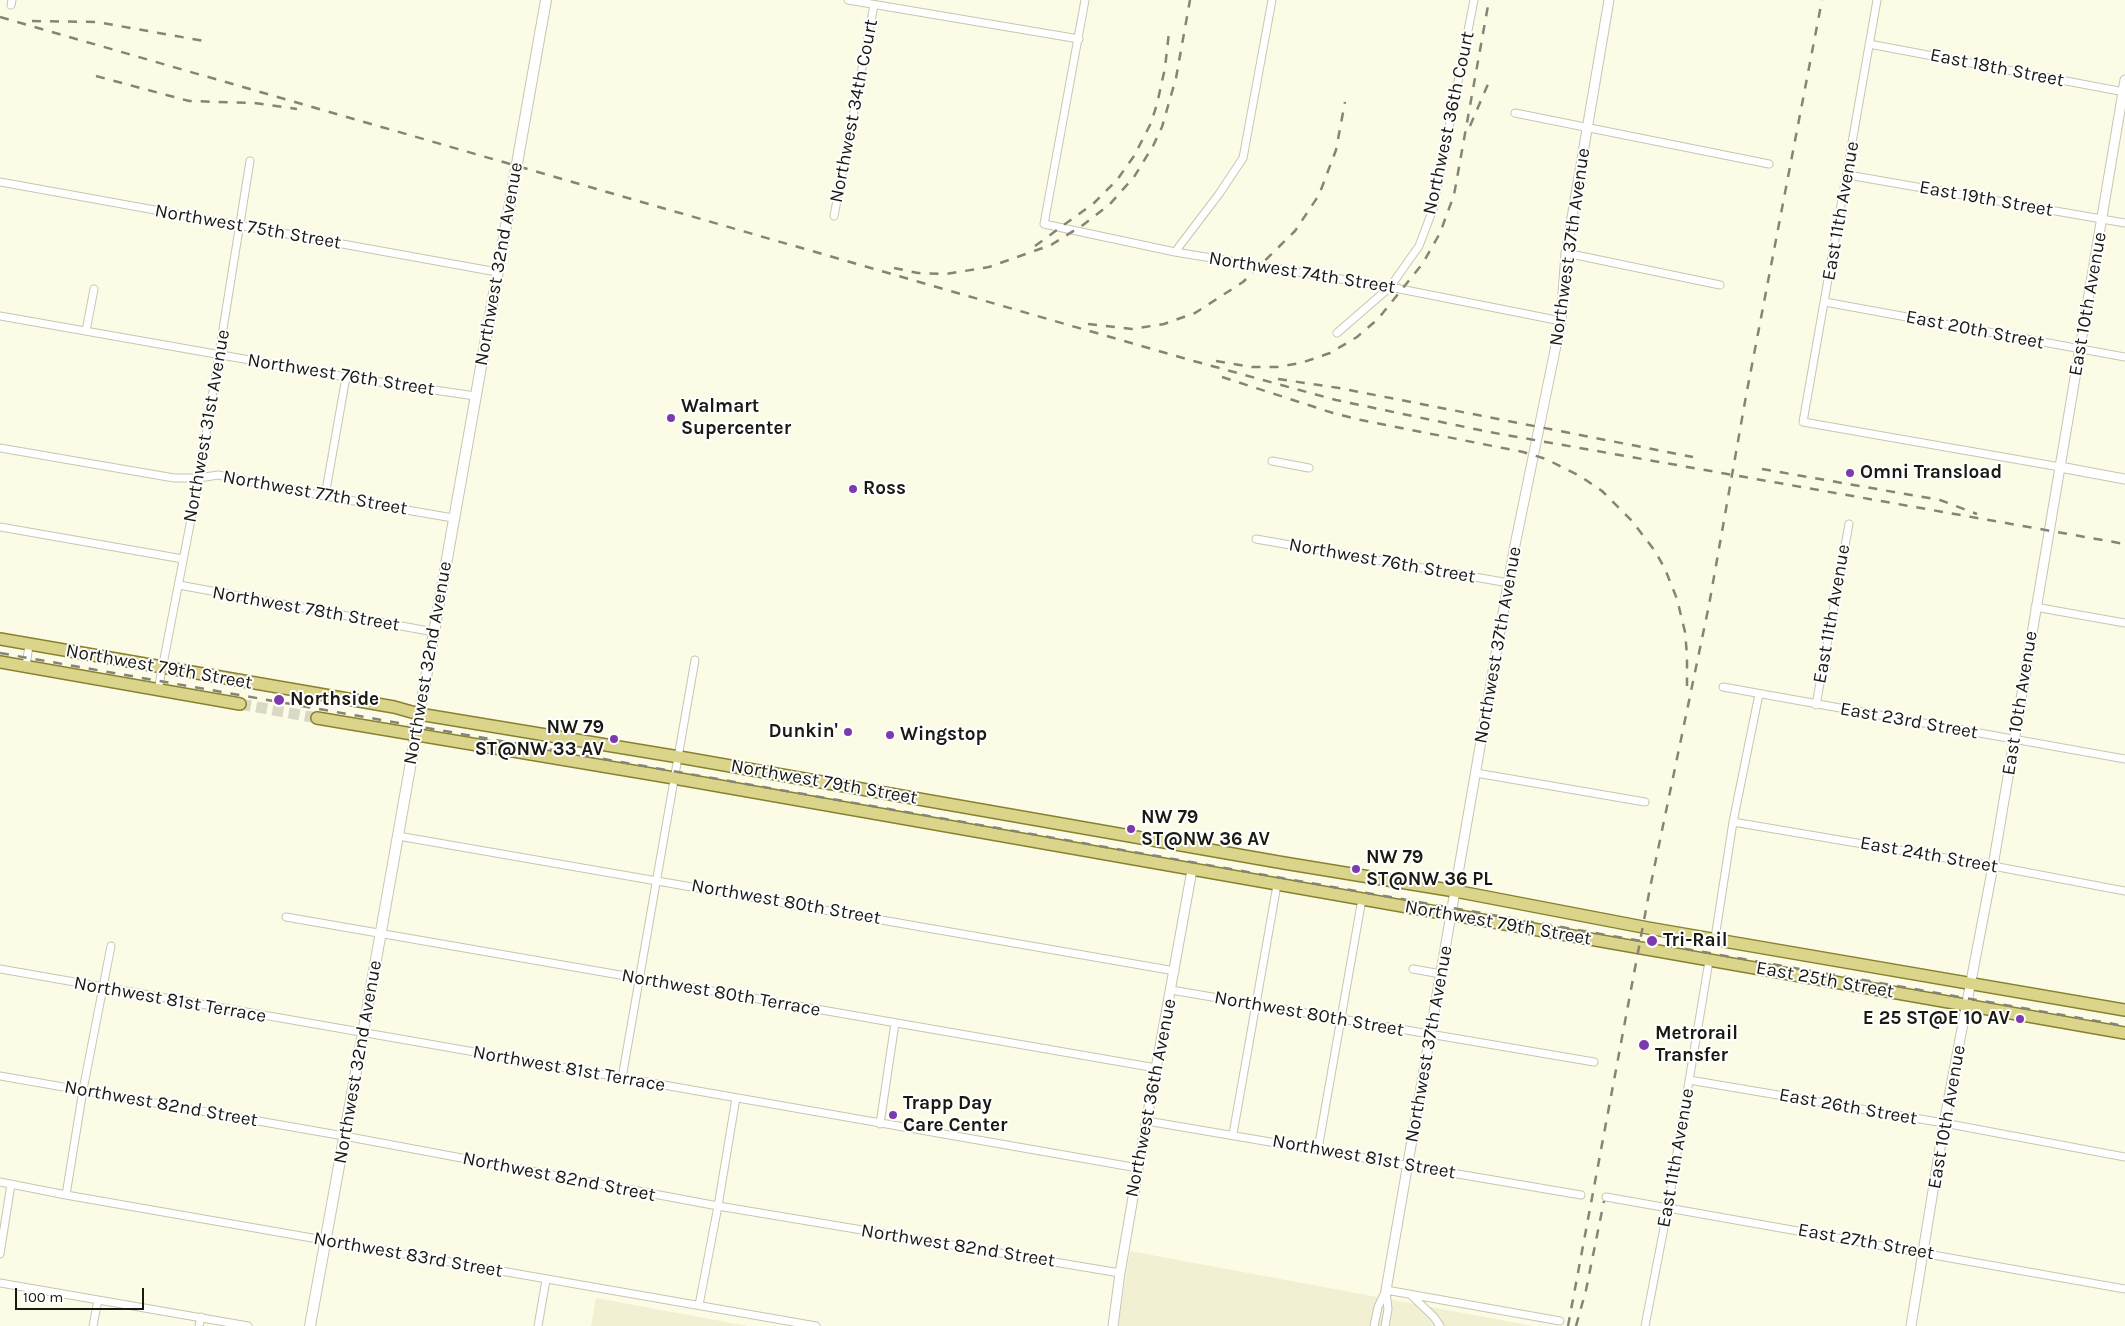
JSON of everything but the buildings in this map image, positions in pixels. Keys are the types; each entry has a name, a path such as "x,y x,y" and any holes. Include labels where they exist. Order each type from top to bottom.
{"main road":[{"name":"Northwest 32nd Avenue","path":"310,1326 364,1033 453,518 546,0"},
{"name":"Northwest 79th Street","path":"0,639 163,666 419,714 679,756 1284,863 1455,891 1648,928 1971,982 2125,1010"},
{"name":"Northwest 79th Street","path":"0,662 240,704"},
{"name":"Northwest 79th Street","path":"317,718 415,736 674,778 1644,949"},
{"name":"East 25th Street","path":"1644,949 2125,1033"},
{"path":"1810,978 1814,956"}],"street":[{"path":"848,0 1079,39 1085,0"},
{"path":"1175,252 1219,194 1243,158 1272,0"},
{"name":"Northwest 36th Court","path":"1338,333 1390,287 1419,246 1433,209 1474,0"},
{"name":"Northwest 37th Avenue","path":"1374,1326 1378,1307 1386,1290 1508,583 1561,321 1566,253 1609,0"},
{"name":"East 11th Avenue","path":"1877,0 1848,175 1803,422 2060,467"},
{"name":"Northwest 34th Court","path":"834,216 874,5"},
{"name":"Northwest 74th Street","path":"1079,39 1053,166 1044,224 1175,252 1390,287 1561,321"},
{"name":"East 18th Street","path":"1870,44 2124,92"},
{"name":"East 10th Avenue","path":"1911,1326 1944,1123 2014,740 2125,80"},
{"path":"1515,113 1587,129 1769,164"},
{"name":"Northwest 31st Avenue","path":"158,690 199,478 250,161"},
{"name":"East 19th Street","path":"1848,175 2125,222"},
{"name":"Northwest 75th Street","path":"0,182 497,272"},
{"path":"1566,253 1720,285"},
{"path":"86,331 94,289"},
{"name":"East 20th Street","path":"1825,302 2125,358"},
{"name":"Northwest 76th Street","path":"0,316 346,377 475,396"},
{"path":"325,496 346,377"},
{"name":"Northwest 77th Street","path":"0,448 174,478 199,478 218,475 453,518"},
{"path":"1272,461 1309,468"},
{"path":"2060,467 2125,478"},
{"name":"East 11th Avenue","path":"1816,704 1849,524"},
{"path":"0,526 183,559"},
{"name":"Northwest 76th Street","path":"1256,539 1508,583"},
{"name":"Northwest 78th Street","path":"179,585 434,632"},
{"path":"2035,607 2125,623"},
{"path":"26,666 29,644"},
{"path":"622,1078 695,660"},
{"name":"East 23rd Street","path":"1723,687 2125,759"},
{"path":"1715,938 1733,822 1759,694"},
{"path":"1476,773 1645,802"},
{"name":"East 24th Street","path":"1733,822 2125,890"},
{"name":"Northwest 80th Street","path":"398,836 657,879 1174,971"},
{"name":"Northwest 36th Avenue","path":"1113,1326 1138,1168 1192,870"},
{"path":"1233,1134 1277,884"},
{"path":"1318,1149 1362,899"},
{"name":"Northwest 80th Terrace","path":"286,917 1156,1068"},
{"path":"66,1195 83,1090 111,946"},
{"name":"East 11th Avenue","path":"1645,1326 1668,1207 1709,961"},
{"name":"Northwest 81st Terrace","path":"0,969 1138,1168"},
{"path":"1413,969 1441,974"},
{"name":"Northwest 80th Street","path":"1171,990 1594,1062"},
{"path":"880,1124 895,1023"},
{"name":"Northwest 82nd Street","path":"0,1076 344,1136 718,1206 1120,1273"},
{"name":"East 26th Street","path":"1689,1080 1944,1123 2125,1157"},
{"path":"699,1305 736,1098"},
{"name":"Northwest 81st Street","path":"1147,1121 1233,1134 1581,1195"},
{"name":"Northwest 83rd Street","path":"0,1182 546,1280 816,1326"},
{"path":"0,1254 11,1184"},
{"name":"East 27th Street","path":"1606,1197 2125,1289"},
{"path":"538,1326 546,1280"},
{"path":"0,1283 248,1326"},
{"path":"1386,1290 1560,1321"},
{"name":"Northwest 37th Avenue","path":"1385,1326 1388,1309 1386,1290"},
{"path":"1410,1295 1434,1316 1440,1326"},
{"path":"94,1326 98,1300"},
{"path":"199,1326 201,1317"}],"shaded area":[{"path":"1130,1251 1533,1326 1118,1326"},
{"path":"596,1298 748,1326 591,1326"}],"tunnel":[{"path":"240,704 317,718"}],"railway":[{"path":"894,268 918,273 946,274 989,267 1051,245 1083,225 1110,204 1134,177 1162,127 1176,78 1190,0"},
{"path":"1216,361 1252,367 1277,367 1301,363 1330,353 1357,337 1378,319 1423,263 1440,233 1454,195 1489,0"},
{"path":"1568,1326 1650,888 1709,605 1746,396 1822,0"},
{"path":"0,17 1190,360 1336,400 1489,432 2125,544"},
{"path":"32,21 97,22 204,41"},
{"path":"1035,246 1094,203 1117,180 1134,156 1151,123 1157,104 1165,68 1169,32"},
{"path":"96,76 189,101 254,103 297,109"},
{"path":"1470,126 1488,84"},
{"path":"1088,324 1132,329 1164,324 1195,313 1243,282 1295,231 1319,195 1336,150 1345,102"},
{"path":"1222,377 1333,413 1361,420 1523,452 1546,459 1580,476 1602,491 1632,521 1655,551 1665,569 1677,599 1685,632 1687,686"},
{"path":"1278,379 1339,388 1693,457"},
{"path":"1762,469 1940,500 1977,514"},
{"path":"0,653 2125,1026"},
{"path":"1576,1326 1586,1290 1604,1201"}],"place":[{"name":"Walmart Supercenter","path":"671,418"},
{"name":"Omni Transload","path":"1850,473"},
{"name":"Ross","path":"853,489"},
{"name":"Northside","path":"279,700"},
{"name":"Dunkin'","path":"848,732"},
{"name":"Wingstop","path":"890,735"},
{"name":"NW 79 ST@NW 33 AV","path":"614,739"},
{"name":"NW 79 ST@NW 36 AV","path":"1131,829"},
{"name":"NW 79 ST@NW 36 PL","path":"1356,869"},
{"name":"Tri-Rail","path":"1652,941"},
{"name":"E 25 ST@E 10 AV","path":"2020,1019"},
{"name":"Metrorail Transfer","path":"1644,1045"},
{"name":"Trapp Day Care Center","path":"893,1115"}]}
